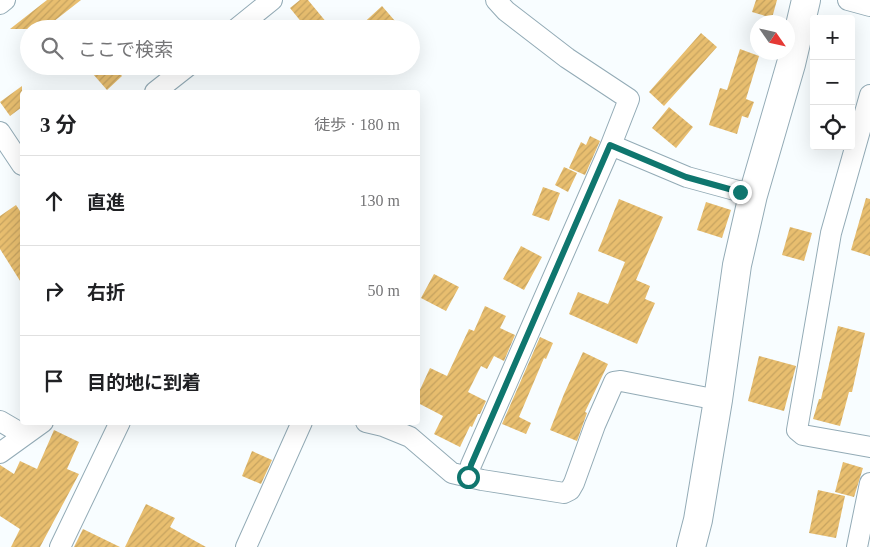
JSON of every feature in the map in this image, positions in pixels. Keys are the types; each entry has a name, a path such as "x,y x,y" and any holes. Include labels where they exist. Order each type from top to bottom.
{"street":[{"path":"0,4 5,0"},
{"path":"247,20 272,0"},
{"path":"468,477 471,465 629,99 567,58 506,11 496,0"},
{"path":"692,547 718,400 737,266 753,195 791,64 806,0"},
{"path":"848,0 870,6"},
{"path":"158,90 177,75"},
{"path":"870,95 831,233 797,430 802,435 870,447"},
{"path":"0,132 20,162"},
{"path":"610,145 686,177 753,195"},
{"path":"380,425 410,437 452,473 564,493 570,490 594,425 614,382 718,400"},
{"path":"0,422 24,435"},
{"path":"0,454 39,425"},
{"path":"60,547 119,425"},
{"path":"246,547 301,425"},
{"path":"857,547 870,483"}],"building":[{"path":"47,0 81,0 55,20 21,20"},
{"path":"300,0 308,0 325,20 300,20 290,8"},
{"path":"756,0 777,0 773,15 762,15 752,12"},
{"path":"382,6 394,20 367,20"},
{"path":"20,21 20,29 10,29"},
{"path":"701,33 717,47 664,106 649,92"},
{"path":"740,49 750,53 750,60 758,60 746,99 754,102 748,118 742,116 737,134 709,125 720,88 727,90"},
{"path":"94,75 121,75 122,76 107,90"},
{"path":"22,86 22,90 20,90 20,108 10,116 0,102"},
{"path":"669,107 693,127 676,148 652,128"},
{"path":"590,136 600,141 585,175 569,168 581,142 586,145"},
{"path":"564,167 577,173 568,192 555,185"},
{"path":"543,187 560,193 549,221 532,215"},
{"path":"866,198 870,199 870,256 851,250"},
{"path":"619,199 663,217 636,280 650,286 645,299 655,303 637,344 569,314 578,292 608,304 625,262 598,251"},
{"path":"706,202 731,210 722,238 697,230"},
{"path":"16,205 20,211 20,281 0,249 0,216"},
{"path":"790,227 812,233 804,261 782,255"},
{"path":"521,246 542,257 524,290 503,279"},
{"path":"434,274 459,287 446,311 421,298"},
{"path":"485,306 506,316 500,328 515,335 504,361 494,356 487,369 481,366 468,392 486,401 472,427 470,426 460,447 434,434 443,416 420,404 420,390 430,368 447,376 469,329 474,331"},
{"path":"838,326 865,333 852,392 849,392 840,426 813,419 819,399 821,399"},
{"path":"540,337 553,343 546,359 544,358 519,417 531,423 526,434 502,424"},
{"path":"583,352 608,364 585,412 587,413 577,441 550,430"},
{"path":"759,356 796,366 784,411 748,401"},
{"path":"54,430 79,442 67,469 79,474 40,547 11,547 20,529 0,516 0,465 14,474 20,461 37,469"},
{"path":"252,451 272,460 261,484 242,476"},
{"path":"843,462 863,468 854,497 835,492"},
{"path":"818,490 845,496 836,538 809,533"},
{"path":"146,504 175,518 170,527 206,547 125,547"},
{"path":"83,529 120,547 74,547"}],"route":[{"path":"468,477 471,465 610,145 686,177 740,192"}]}
